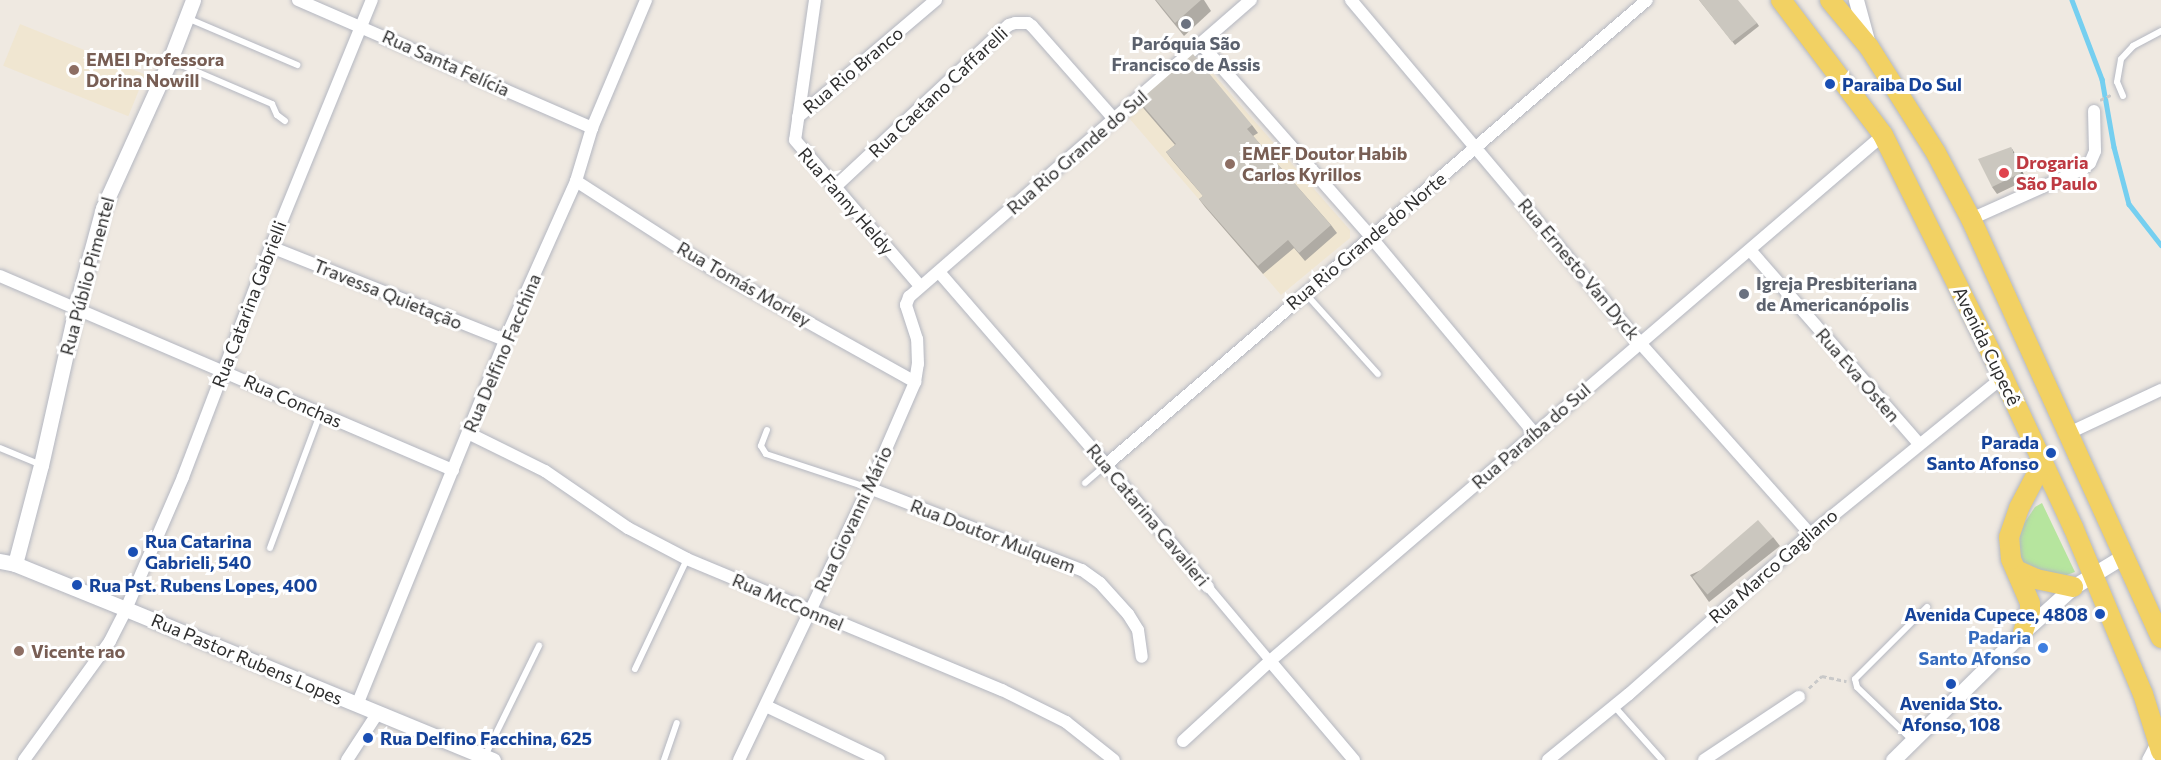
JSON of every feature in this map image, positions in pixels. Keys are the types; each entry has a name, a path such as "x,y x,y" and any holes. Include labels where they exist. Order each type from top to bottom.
{"main road":[{"name":"Avenida Cupecê","path":"1781,0 1883,135 2003,377 2092,574 2143,694 2160,746"},
{"name":"Avenida Cupecê","path":"1830,0 1869,46 1936,153 1971,219 2161,638"},
{"path":"2023,632 2030,611 2030,603 2009,550 2011,530 2042,464"},
{"path":"2016,570 2036,579 2073,587"}],"street":[{"name":"Rua Públio Pimentel","path":"8,563 41,465 76,308 103,208 170,60 194,0"},
{"name":"Rua Santa Felícia","path":"298,0 361,25 592,128"},
{"name":"Rua Catarina Gabrielli","path":"24,760 110,641 126,609 372,0"},
{"name":"Rua Delfino Facchina","path":"357,705 505,340 576,181 592,128 646,0"},
{"name":"Rua Fanny Heldy","path":"814,0 795,133 798,146 920,286"},
{"name":"Rua Rio Branco","path":"798,117 936,0"},
{"name":"Rua Rio Grande do Sul","path":"906,305 909,297 920,286 1115,120 1251,0"},
{"name":"Rua Ernesto Van Dyck","path":"1351,0 1478,147 1640,343 1810,534"},
{"name":"Rua Rio Grande do Norte","path":"1106,465 1647,0"},
{"path":"1856,0 1869,46"},
{"name":"Rua Caetano Caffarelli","path":"835,187 1009,25 1016,23 1028,23 1032,26 1115,120"},
{"path":"1201,44 1370,236 1535,434"},
{"path":"1971,219 2084,169 2090,163 2095,151 2096,107"},
{"name":"Rua Paraíba do Sul","path":"1183,741 1270,661 1883,135"},
{"name":"Rua Tomás Morley","path":"576,181 711,268 915,382"},
{"name":"Travessa Quietação","path":"271,247 505,340"},
{"name":"Rua Eva Osten","path":"1750,250 1919,444"},
{"name":"Rua Catarina Cavalieri","path":"939,272 1106,465 1354,760"},
{"name":"Rua Conchas","path":"0,276 453,470"},
{"name":"Rua Giovanni Mário","path":"739,760 869,488 915,382 918,364 917,339 906,305"},
{"name":"Rua Marco Gagliano","path":"1548,760 1614,706 1810,534 2003,377"},
{"path":"2069,433 2161,390"},
{"name":"Rua McConnel","path":"468,433 545,471 628,528 687,559 1002,690 1066,722 1114,760"},
{"name":"Rua Doutor Mulquem","path":"869,488 1082,570 1100,583 1128,614 1138,630 1142,657"},
{"path":"1893,760 2023,632 2073,587 2125,555"},
{"name":"Rua Pastor Rubens Lopes","path":"8,563 126,609 489,759"},
{"path":"1704,760 1799,697"},
{"path":"766,706 879,760"},
{"path":"347,760 377,714"},
{"path":"2148,760 2160,746"}],"lane":[{"path":"187,18 297,65"},
{"path":"2123,96 2117,82 2121,59 2133,46 2161,32"},
{"path":"170,60 272,104 277,115 285,121"},
{"path":"1305,293 1378,374"},
{"path":"270,548 320,413"},
{"path":"767,430 761,446 763,453 869,488"},
{"path":"0,448 41,465"},
{"name":"Rua Rio Grande do Norte","path":"1085,483 1106,465"},
{"path":"635,669 687,559"},
{"path":"1912,741 1855,683 1856,676 1927,607"},
{"path":"489,759 539,646"},
{"path":"1614,706 1662,760"},
{"path":"664,760 677,723"}],"path":[{"path":"2096,107 2115,92"},
{"path":"1799,697 1822,676 1855,683"}],"shaded area":[{"name":"EMEI Professora Dorina Nowill","path":"20,24 145,75 128,116 3,66"},
{"name":"EMEF Doutor Habib Carlos Kyrillos","path":"1197,60 1201,60 1350,230 1350,238 1281,295 1129,118"}],"green space":[{"path":"2042,503 2075,572 2053,580 2021,562 2018,552 2021,528 2035,507"}],"building":[{"path":"1156,0 1201,0 1175,23"},
{"path":"1699,0 1738,0 1757,23 1732,42"},
{"name":"EMEF Doutor Habib Carlos Kyrillos","path":"1193,54 1252,125 1247,129 1331,225 1299,253 1288,240 1258,266 1199,199 1203,196 1166,152 1176,144 1139,101"},
{"name":"Drogaria São Paulo","path":"2011,147 2021,173 1992,187 1978,159"},
{"path":"1758,520 1773,537 1707,594 1692,577"}],"waterway":[{"path":"2072,0 2102,79 2114,147 2129,204 2161,245"}],"place":[{"name":"Paróquia São Francisco de Assis","path":"1186,24"},
{"name":"EMEI Professora Dorina Nowill","path":"74,70"},
{"name":"Paraiba Do Sul","path":"1830,84"},
{"name":"EMEF Doutor Habib Carlos Kyrillos","path":"1230,164"},
{"name":"Drogaria São Paulo","path":"2004,173"},
{"name":"Igreja Presbiteriana de Americanópolis","path":"1744,294"},
{"name":"Parada Santo Afonso","path":"2051,453"},
{"name":"Rua Catarina Gabrieli, 540","path":"133,552"},
{"name":"Rua Pst. Rubens Lopes, 400","path":"77,585"},
{"name":"Avenida Cupece, 4808","path":"2100,614"},
{"name":"Padaria Santo Afonso","path":"2043,648"},
{"name":"Vicente rao","path":"19,651"},
{"name":"Avenida Sto. Afonso, 108","path":"1951,684"},
{"name":"Rua Delfino Facchina, 625","path":"368,738"}]}
